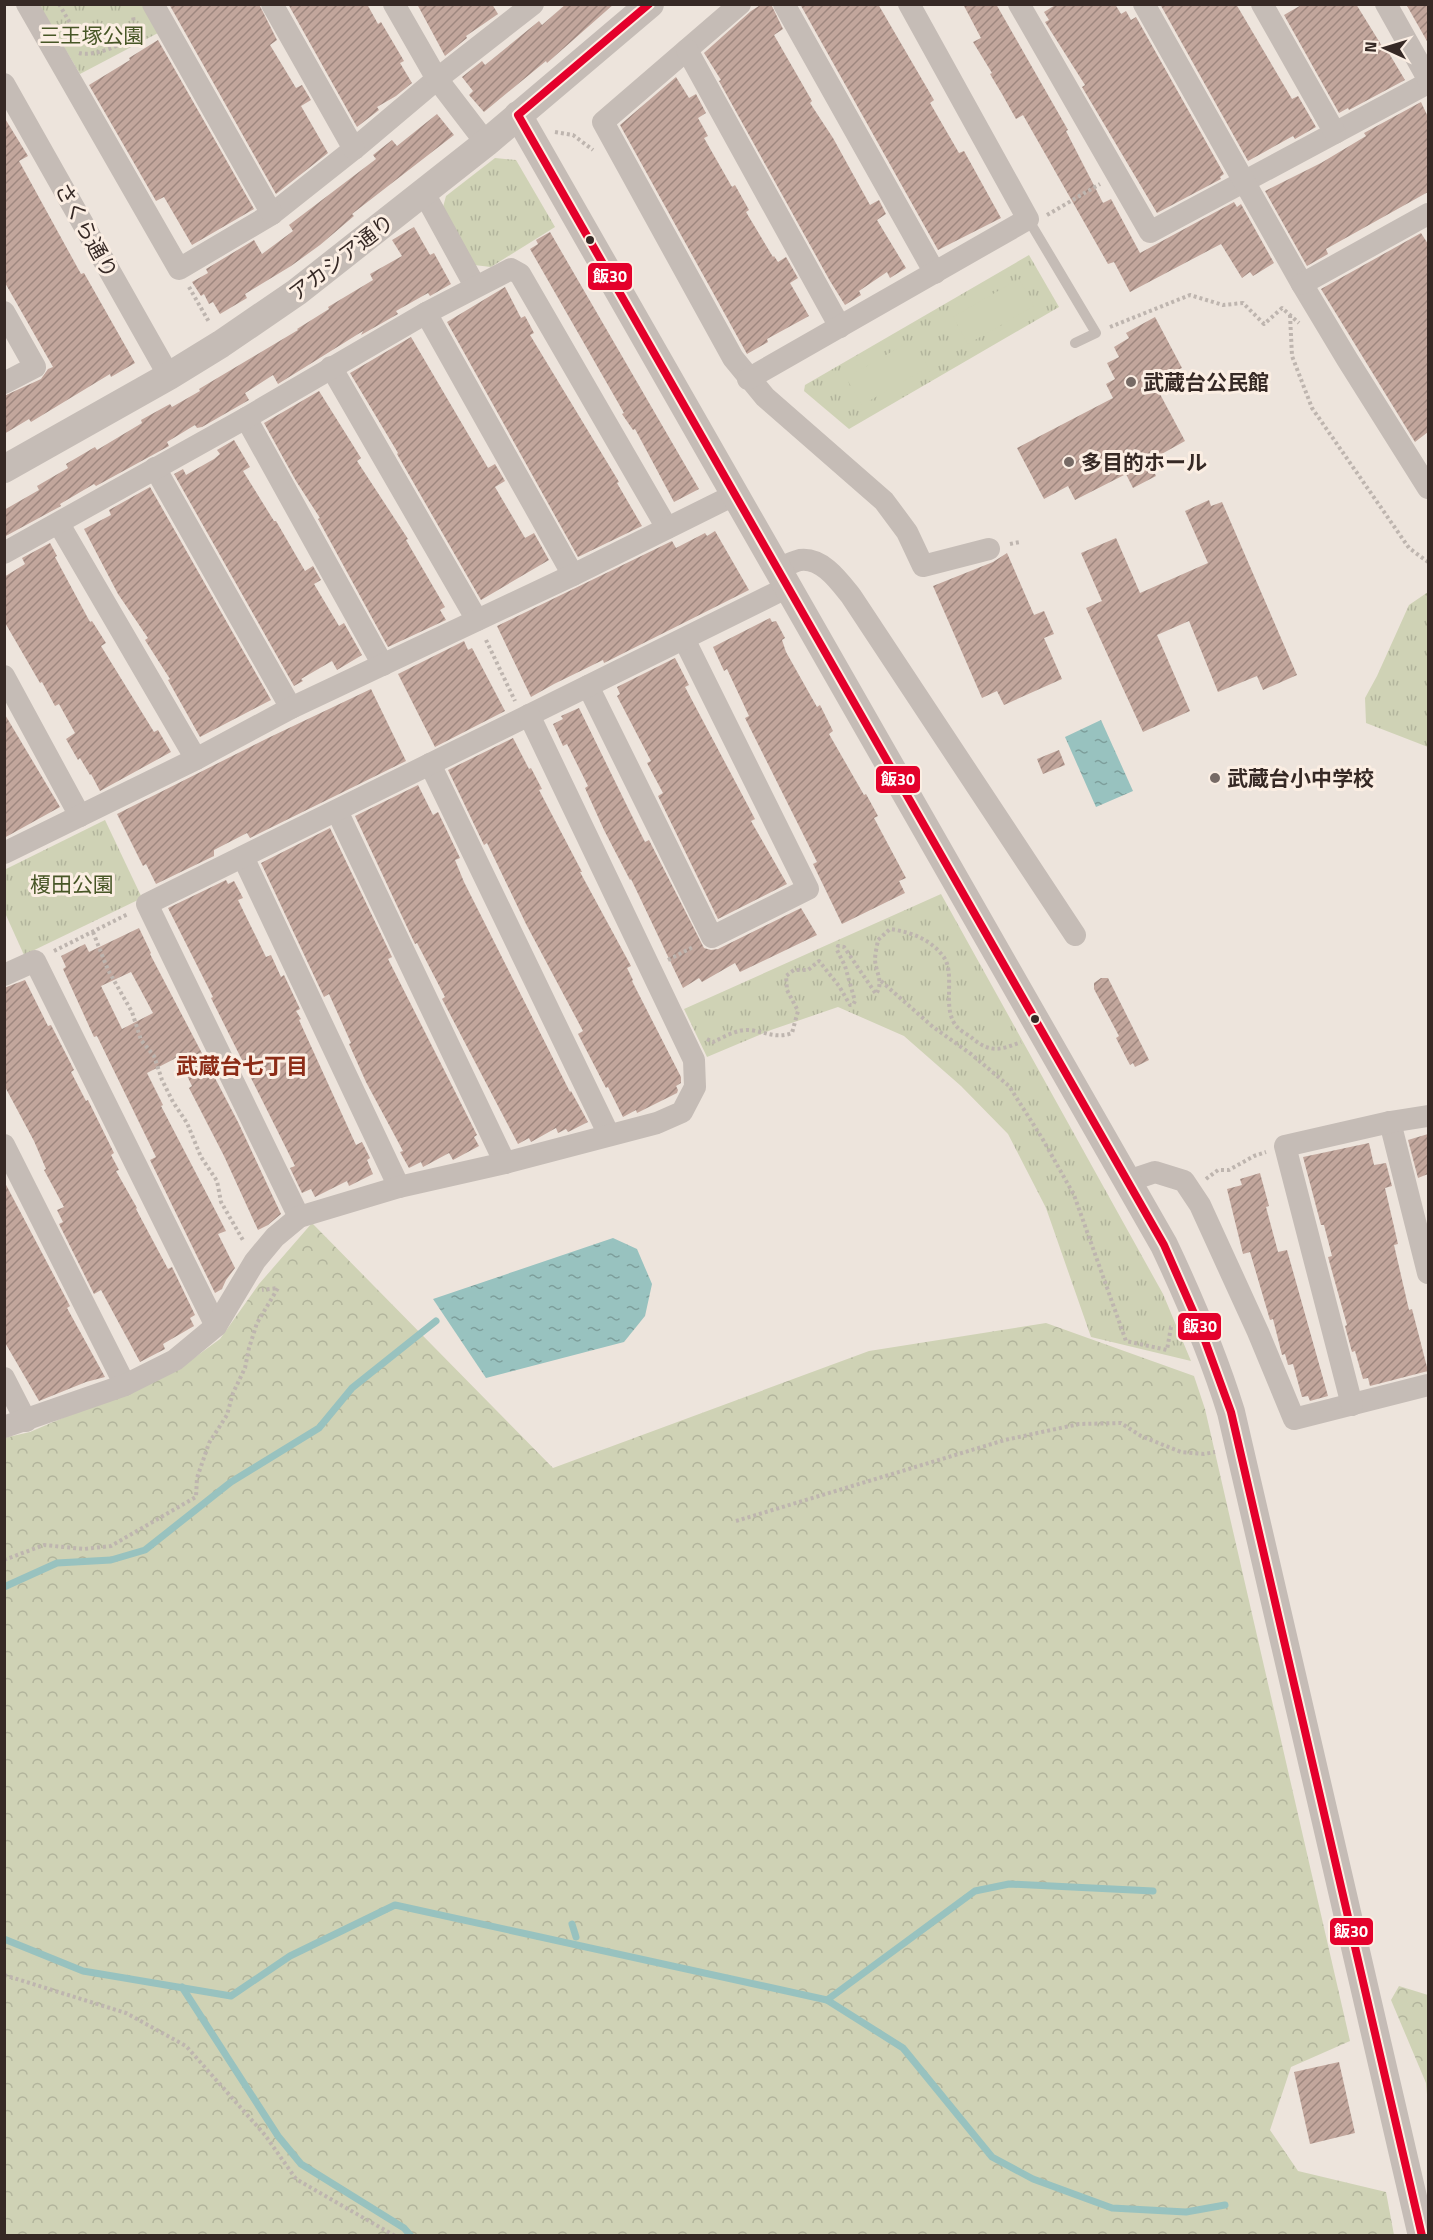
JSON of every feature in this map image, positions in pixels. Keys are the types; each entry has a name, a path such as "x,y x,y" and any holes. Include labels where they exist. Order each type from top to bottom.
{"street":[{"path":"27,4 179,269 272,213 354,149 521,9"},
{"path":"272,4 354,149"},
{"path":"394,4 437,79 486,143"},
{"name":"アカシア通り","path":"4,469 169,376 297,292 486,143 650,4"},
{"path":"740,4 603,122 733,358 748,379 765,397 884,501 907,532 923,566 988,549"},
{"path":"784,4 935,273"},
{"path":"748,379 1030,222 909,4"},
{"path":"1019,4 1150,232 1428,81 1386,4"},
{"path":"1144,4 1302,284 1426,476"},
{"path":"1262,4 1335,133"},
{"path":"142,9 272,213"},
{"path":"687,50 840,327"},
{"name":"さくら通り","path":"4,84 169,376"},
{"path":"518,115 1128,1181 1164,1245 1193,1307 1214,1359 1231,1412 1422,2235"},
{"path":"424,193 476,286"},
{"path":"1302,284 1428,214"},
{"path":"4,553 246,418 426,313 511,269 520,274 668,528"},
{"path":"4,312 35,367 4,383"},
{"path":"426,313 573,575"},
{"path":"331,367 477,620"},
{"path":"246,418 383,665"},
{"path":"155,468 291,708"},
{"path":"4,853 196,759 291,708 573,575 734,495"},
{"path":"59,524 196,759"},
{"path":"299,1217 147,904 684,639 782,578 800,560 812,561 833,574 851,596 1075,935"},
{"path":"588,686 712,937 808,890 684,639"},
{"path":"4,676 80,816"},
{"path":"4,1378 15,1424 125,1385 175,1360 216,1326 255,1261 275,1237 299,1217 399,1187 505,1163 657,1123 682,1113 695,1087 694,1060 526,717"},
{"path":"430,764 609,1136"},
{"path":"337,811 505,1163"},
{"path":"243,857 399,1187"},
{"path":"4,975 35,961 216,1326"},
{"path":"1352,1405 1285,1146 1390,1122 1428,1116"},
{"path":"1390,1122 1428,1273"},
{"path":"4,1145 125,1385"},
{"path":"1128,1181 1155,1172 1184,1181 1200,1205 1254,1321 1294,1419 1428,1385"}],"lane":[{"path":"1030,222 1096,333 1075,343"}],"path":[{"path":"59,4 74,30 76,51 87,55 101,52 126,39 131,34 142,9"},
{"path":"1030,222 1117,174"},
{"path":"179,269 221,344"},
{"path":"1096,333 1190,294 1223,305 1243,303 1264,324 1282,308 1304,328"},
{"path":"1290,314 1292,356 1312,408 1409,548 1428,562"},
{"path":"477,620 526,717"},
{"path":"35,961 147,904"},
{"path":"705,1037 713,1042 739,1031 750,1030 784,1036 792,1033 798,1011 787,990 786,976 794,970 808,970 819,961 839,986 850,1005 853,1005 855,1001 845,966 837,950 838,946 844,947 876,994 880,988 875,960 878,940 890,929 924,938 944,957 947,966 948,1005 957,1027 984,1048 1003,1049 1027,1040 1042,1030"},
{"path":"93,932 108,970 132,1012 141,1040 154,1056 173,1102 187,1123 201,1157 217,1181 221,1202 255,1261"},
{"path":"651,969 712,937"},
{"path":"880,981 933,1027 971,1054 1009,1086 1042,1138 1074,1196 1126,1341 1167,1350 1172,1328"},
{"path":"1184,1181 1206,1179 1218,1170 1229,1170 1254,1156 1285,1146"},
{"path":"4,1560 44,1545 84,1549 111,1546 196,1497 197,1478 209,1443 227,1415 232,1393 245,1368 257,1323 278,1287 256,1292"},
{"path":"736,1521 1005,1440 1079,1424 1121,1423 1141,1436 1181,1452 1204,1454 1239,1447"},
{"path":"4,1976 126,2013 186,2046 265,2135 296,2179 395,2235"}],"green space":[{"name":"三王塚公園","path":"39,5 142,5 158,33 80,74"},
{"path":"495,158 516,160 555,227 491,267 474,265 443,207 446,196"},
{"path":"1029,255 1059,307 849,429 804,391 805,385"},
{"path":"1019,279 1034,306 968,344 953,317"},
{"path":"912,340 928,367 862,405 846,378"},
{"path":"1428,592 1428,747 1366,723 1365,698 1409,605"},
{"name":"榎田公園","path":"105,820 142,898 24,955 5,913 4,870"},
{"path":"941,894 1163,1294 1191,1361 1091,1337 1046,1208 1008,1134 961,1086 904,1036 838,1007 771,1030 707,1057 684,1009"},
{"path":"312,1223 553,1468 869,1351 1046,1323 1194,1376 1205,1409 1350,2041 1291,2067 1270,2130 1298,2171 1386,2192 1394,2235 5,2235 4,1438 30,1432 183,1366 220,1339 259,1284"},
{"path":"1399,1986 1428,1995 1428,2106 1426,2083 1391,2000"}],"water":[{"path":"1101,720 1133,791 1096,807 1065,737"},
{"path":"613,1238 637,1249 652,1284 645,1316 624,1342 486,1378 433,1299"}],"building":[{"path":"169,4 259,4 277,40 270,45 296,88 302,85 311,100 301,106 328,153 276,194"},
{"path":"288,4 367,4 378,24 381,22 404,61 400,63 412,83 377,107 379,110 357,127"},
{"path":"417,4 492,4 498,14 466,36 467,38 445,56"},
{"path":"566,4 614,4 547,63 546,61 484,112 469,95 473,91 462,77 482,61 485,65 539,21 542,25"},
{"path":"762,4 771,4 783,29 774,35 812,101 810,103 833,138 870,205 879,200 886,214 877,220 906,268 890,278 887,272 859,291 861,295 845,305 704,53"},
{"path":"800,4 878,4 934,100 930,103 959,153 964,151 1001,218 938,250"},
{"path":"963,4 996,4 1068,130 1066,131 1103,203 1111,199 1140,253 1234,202 1237,207 1241,204 1274,263 1253,276 1250,272 1242,278 1221,244 1130,292 1114,262 1108,264 1023,115 1016,119 973,42 981,38"},
{"path":"1057,4 1115,4 1121,14 1126,11 1131,20 1136,17 1224,174 1220,177 1221,179 1157,213 1082,87 1085,85 1045,22 1049,20 1044,12"},
{"path":"1160,4 1236,4 1292,99 1298,96 1316,127 1295,139 1293,136 1248,161"},
{"path":"1303,4 1356,4 1405,80 1339,113 1284,15"},
{"path":"1406,4 1428,4 1428,43"},
{"path":"158,40 254,209 192,245 164,197 156,201 89,85"},
{"path":"676,77 689,98 696,94 706,113 698,118 708,136 704,138 732,187 735,185 749,210 746,212 773,257 778,262 786,257 798,278 790,283 809,316 767,339 768,342 747,354 620,125"},
{"path":"1421,102 1428,117 1428,192 1326,249 1328,254 1307,266 1265,191 1321,163 1366,136 1364,133"},
{"path":"437,114 454,135 352,214 354,216 320,245 245,294 247,298 220,314 213,302 209,304 204,294 201,296 192,282 208,273 206,269 254,240 262,254 293,231 289,225 376,159 373,155 392,140 397,146"},
{"path":"4,117 28,156 19,161 81,274 84,273 135,363 111,377 110,374 31,422 29,419 4,434 4,396 41,379 48,369 53,367 4,281"},
{"path":"414,227 430,255 434,253 451,284 430,296 428,293 396,311 398,314 361,335 363,331 278,384 273,375 245,393 249,400 202,427 197,428 195,425 167,442 169,446 96,486 94,484 60,504 61,506 4,537 4,510 39,490 37,486 68,468 66,464 95,447 97,450 142,423 141,420 170,404 172,407 200,391 199,389 298,330 329,309 328,307 373,280 370,274 402,256 392,240"},
{"path":"550,232 699,489 674,502 635,429 633,430 622,414 624,413 530,249 538,244 536,240"},
{"path":"1421,233 1428,244 1428,432 1415,442 1321,289"},
{"path":"505,287 521,318 525,316 534,333 530,335 619,482 617,483 642,526 578,557 447,322"},
{"path":"1155,317 1182,368 1153,381 1185,441 1149,461 1156,476 1133,488 1126,474 1075,500 1068,486 1044,499 1017,448 1113,398 1106,384 1115,379 1107,363 1119,357 1114,347 1129,338 1126,333"},
{"path":"411,337 488,468 495,464 505,481 495,487 525,538 534,533 549,560 481,600 350,373"},
{"path":"319,391 361,458 357,461 408,539 406,540 445,607 440,610 446,620 388,647 318,519 320,518 296,481 264,423"},
{"path":"234,440 250,467 243,471 305,571 313,566 321,580 314,584 339,626 344,623 362,655 337,670 332,661 301,679 303,681 294,686 174,474 183,469 186,475 214,459 220,454 217,450"},
{"path":"150,487 271,700 200,737 168,680 170,679 145,640 148,638 118,594 84,529 111,515 109,510"},
{"path":"1209,500 1211,506 1222,502 1297,675 1263,690 1257,676 1218,692 1189,621 1157,635 1190,711 1143,732 1086,608 1102,601 1081,553 1116,538 1140,593 1208,563 1185,511"},
{"path":"715,531 749,590 531,697 497,626 672,541 676,548 705,533 707,536"},
{"path":"50,543 57,556 55,557 90,622 92,621 106,643 101,646 154,732 158,730 171,752 100,791 66,739 75,733 59,704 55,706 4,621 4,577 25,564 22,558"},
{"path":"1007,553 1034,615 1044,611 1054,634 1044,638 1062,679 1004,705 997,691 982,698 933,586 993,562"},
{"path":"770,618 772,622 776,621 785,638 782,640 786,652 817,707 820,705 833,731 829,734 878,816 874,818 906,878 899,881 905,893 842,924 813,864 817,862 745,718 749,716 727,669 724,671 713,647"},
{"path":"464,641 468,650 472,648 505,711 435,747 398,674"},
{"path":"675,658 689,685 685,687 755,819 751,821 787,884 718,919 658,796 663,793 647,763 651,761 617,696 620,694 617,687"},
{"path":"371,689 406,761 250,838 247,833 214,850 214,856 156,884 146,864 143,866 117,814"},
{"path":"579,708 645,842 649,840 704,948 718,949 801,908 817,935 740,972 735,963 702,982 699,978 683,988 631,879 604,830 585,788 588,786 567,744 563,746 553,724 563,719 561,716"},
{"path":"4,713 60,807 4,838"},
{"path":"513,738 542,789 539,790 582,872 580,872 631,966 627,968 632,981 681,1077 681,1083 676,1086 677,1093 637,1113 636,1110 623,1117 608,1087 606,1088 578,1034 583,1031 526,924 487,843 484,845 448,770"},
{"path":"1059,750 1065,765 1043,774 1037,759"},
{"path":"418,785 433,815 438,812 460,858 455,860 464,882 570,1092 588,1122 568,1132 566,1129 558,1133 556,1128 531,1142 529,1138 518,1144 442,999 445,997 417,943 415,944 355,816"},
{"path":"330,828 392,957 388,959 477,1135 474,1137 479,1146 453,1160 449,1153 423,1167 421,1162 409,1168 400,1152 403,1151 366,1082 329,994 324,997 261,863"},
{"path":"226,880 228,884 234,881 243,898 238,900 266,957 271,955 281,977 284,975 300,1009 296,1011 301,1019 299,1020 356,1145 362,1142 370,1158 367,1160 373,1174 349,1186 347,1181 315,1197 311,1189 302,1193 290,1168 295,1166 168,908"},
{"path":"139,928 150,954 238,1122 281,1214 258,1230 189,1088 192,1086 178,1057 147,1073 163,1105 161,1106 226,1231 218,1234 235,1268 222,1289 215,1293 150,1160 156,1157 97,1036 94,1037 63,969 66,967 61,956 85,944 89,952","holes":["131,972 153,1013 122,1029 101,986"]},
{"path":"1101,978 1108,978 1149,1060 1135,1067 1133,1063 1130,1065 1116,1038 1119,1036 1094,989 1094,983"},
{"path":"25,980 48,1026 51,1025 67,1056 74,1070 71,1072 86,1101 88,1100 114,1153 111,1155 119,1170 116,1171 168,1269 172,1267 195,1315 190,1318 194,1326 163,1344 165,1349 140,1362 101,1290 94,1294 59,1224 63,1222 57,1210 64,1207 44,1170 46,1169 34,1141 4,1085 4,988"},
{"path":"1428,1134 1428,1174 1418,1178 1408,1140"},
{"path":"1369,1143 1374,1165 1386,1163 1392,1186 1385,1188 1398,1244 1394,1245 1409,1310 1412,1309 1428,1371 1370,1386 1368,1378 1363,1379 1355,1351 1352,1352 1328,1257 1332,1256 1324,1225 1321,1225 1303,1157"},
{"path":"1260,1173 1278,1252 1287,1250 1328,1396 1310,1401 1308,1396 1302,1397 1293,1364 1288,1365 1285,1354 1282,1355 1273,1319 1270,1320 1250,1252 1243,1254 1227,1189 1242,1185 1240,1179"},
{"path":"4,1181 70,1306 67,1308 105,1377 39,1401 4,1341"},
{"path":"1339,2062 1355,2133 1310,2144 1294,2072"}],"waterway":[{"path":"4,1587 57,1563 111,1560 145,1550 231,1482 319,1428 352,1388 436,1321"},
{"path":"827,2000 975,1891 1009,1884 1153,1891"},
{"path":"4,1939 83,1971 231,1996 290,1956 395,1905 827,2000 903,2048 992,2157 1033,2179 1112,2208 1186,2212 1225,2205"},
{"path":"572,1924 576,1937"},
{"path":"182,1987 278,2136 301,2164 404,2228 411,2236"}],"transit line":[{"name":"飯30","path":"649,4 518,115 1164,1245 1200,1327 1231,1412 1422,2236"}],"place":[{"name":"武蔵台公民館","path":"1131,382"},
{"name":"多目的ホール","path":"1069,462"},
{"name":"武蔵台小中学校","path":"1215,778"}],"district":[{"name":"武蔵台七丁目","path":"242,1066"}]}
